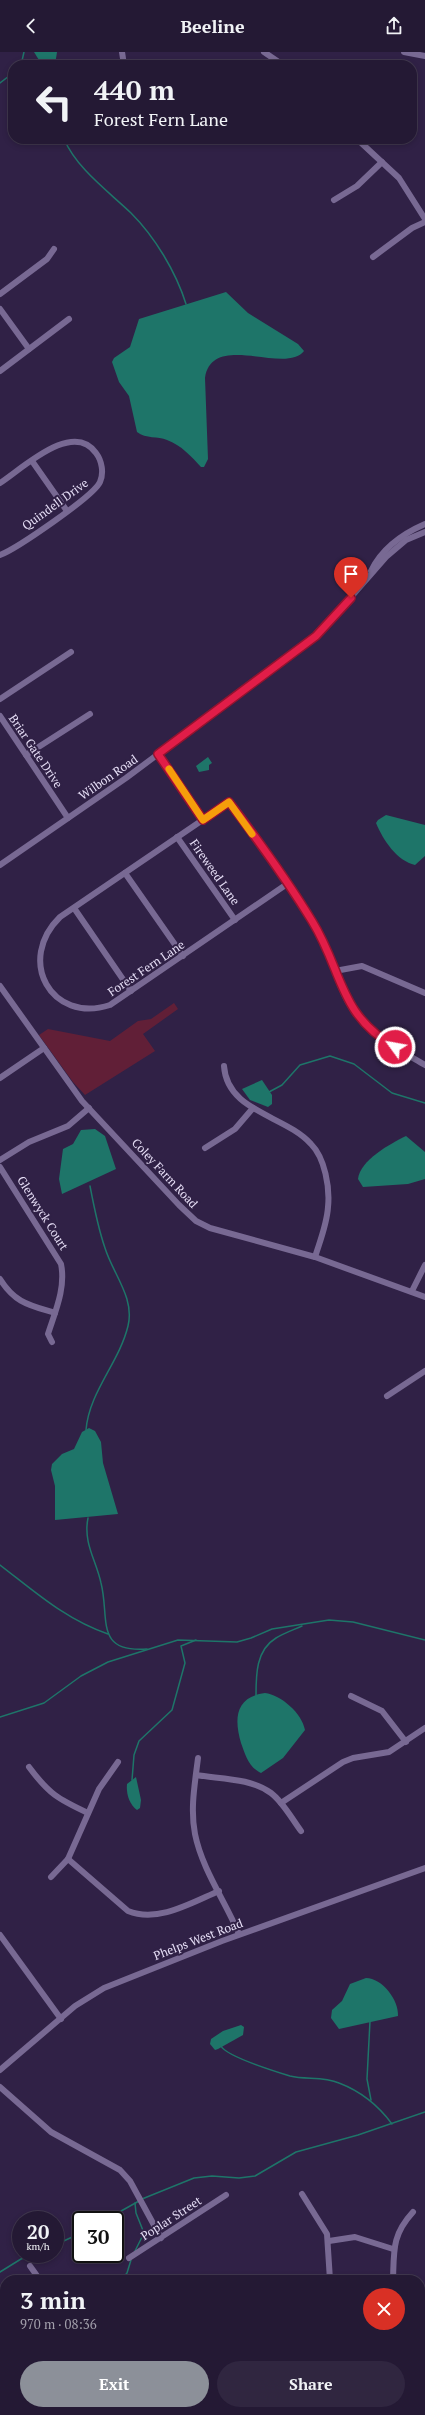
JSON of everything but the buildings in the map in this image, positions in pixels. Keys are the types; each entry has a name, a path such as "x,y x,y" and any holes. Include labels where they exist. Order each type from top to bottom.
{"street":[{"path":"264,52 271,60"},
{"path":"404,52 425,56"},
{"path":"362,144 399,178 425,219"},
{"path":"334,200 357,186 382,162"},
{"path":"373,257 412,228 425,222"},
{"path":"0,294 47,259 54,249"},
{"path":"0,309 29,349"},
{"path":"0,371 70,318"},
{"name":"Quindell Drive","path":"0,483 60,443 72,440 85,443 96,452 102,469 101,481 88,496 0,555"},
{"path":"32,462 67,511"},
{"name":"Wilbon Road","path":"368,576 379,558 390,545 404,534 425,524"},
{"name":"Wilbon Road","path":"0,865 158,754 316,636 368,576 402,543 425,532"},
{"path":"0,699 70,652"},
{"path":"26,755 90,714"},
{"name":"Briar Gate Drive","path":"0,716 68,818"},
{"path":"158,754 203,820"},
{"name":"Forest Fern Lane","path":"229,802 287,884 110,1005 88,1009 66,1003 49,989 41,972 41,947 54,924 74,908 203,820 229,802"},
{"name":"Fireweed Lane","path":"177,837 234,920"},
{"path":"125,873 183,956"},
{"path":"287,884 320,934 348,1002 367,1027 386,1042 425,1065"},
{"path":"74,908 131,991"},
{"path":"335,972 362,966 425,993"},
{"name":"Coley Farm Road","path":"0,986 89,1108 179,1206 196,1221 218,1231 315,1257 425,1297"},
{"path":"0,1078 44,1048"},
{"path":"224,1066 228,1084 238,1096 253,1108 305,1138 313,1146 319,1156 325,1178 328,1207 315,1257"},
{"path":"0,1160 29,1142 68,1126 89,1108"},
{"path":"205,1148 235,1129 253,1108"},
{"name":"Glenwyck Court","path":"0,1167 61,1264 64,1275 63,1286 48,1334 52,1342"},
{"path":"412,1291 425,1265"},
{"path":"0,1279 12,1296 19,1301 55,1313"},
{"path":"387,1396 425,1372"},
{"path":"351,1696 382,1711 406,1742"},
{"path":"281,1803 343,1762 353,1758 389,1752 425,1728"},
{"path":"198,1758 193,1809 195,1833 202,1857 239,1934"},
{"path":"51,1877 68,1859 99,1789 118,1762"},
{"path":"29,1768 46,1790 60,1800 88,1813"},
{"path":"196,1775 254,1784 271,1793 281,1803 301,1832"},
{"path":"68,1859 128,1910 139,1915 173,1910 218,1892"},
{"name":"Phelps West Road","path":"0,2070 75,2006 104,1988 239,1934 425,1868"},
{"path":"0,1935 61,2019"},
{"path":"0,2087 51,2132 120,2170 130,2181 161,2238"},
{"path":"302,2194 324,2229 328,2241 330,2275"},
{"name":"Poplar Street","path":"129,2258 226,2196"},
{"path":"392,2275 393,2249 398,2232 413,2212"},
{"path":"328,2241 340,2238 355,2237 393,2249"},
{"path":"30,2266 36,2275"}],"shaded area":[{"path":"34,52 57,52 56,60 39,60"},
{"path":"226,292 248,313 298,344 304,351 295,357 282,359 235,355 221,357 211,364 205,378 208,459 204,467 201,467 186,452 172,442 144,436 137,432 129,396 119,382 112,362 114,358 130,347 139,319"},
{"path":"208,757 212,763 209,765 209,770 199,772 196,766"},
{"path":"386,815 425,825 425,856 415,865 402,859 387,843 376,823"},
{"path":"174,1003 178,1009 143,1034 155,1051 85,1095 73,1082 39,1035 48,1029 110,1041 138,1021 151,1019"},
{"path":"262,1080 272,1095 272,1104 268,1107 250,1100 242,1089"},
{"path":"95,1129 105,1136 116,1169 62,1194 59,1179 63,1149 73,1144 81,1130"},
{"path":"406,1136 425,1152 425,1179 408,1184 363,1187 358,1179 364,1165 377,1153"},
{"path":"89,1428 95,1431 101,1442 103,1463 118,1514 55,1520 55,1486 51,1470 52,1464 62,1454 74,1449 82,1432"},
{"path":"265,1693 278,1697 290,1706 300,1717 305,1730 283,1758 261,1773 253,1768 246,1756 239,1734 238,1718 239,1710 242,1704 255,1695"},
{"path":"136,1777 141,1800 140,1808 137,1810 130,1802 127,1787 127,1784"},
{"path":"366,1978 378,1982 388,1991 396,2003 398,2016 339,2029 331,2018 332,2010 342,2001 350,1984"},
{"path":"241,2025 244,2027 243,2035 215,2050 210,2044 211,2039 223,2031"}],"waterway":[{"path":"22,60 24,52"},
{"path":"0,83 8,77"},
{"path":"67,144 85,170 140,222 171,267 186,304"},
{"path":"269,1092 282,1085 300,1065 330,1056 354,1064 392,1093 425,1103"},
{"path":"86,1430 88,1416 98,1390 124,1340 129,1316 126,1296 109,1258 96,1217 90,1186"},
{"path":"88,1518 87,1535 101,1583 108,1631 112,1639 119,1645 130,1649 147,1649"},
{"path":"0,1565 64,1613 108,1634"},
{"path":"0,1717 44,1703 81,1676 108,1662 178,1640 237,1642 272,1629 329,1620 353,1622 425,1640"},
{"path":"256,1695 258,1664 264,1649 276,1638 302,1626"},
{"path":"132,1780 134,1755 139,1741 172,1710 185,1663 181,1646 196,1640"},
{"path":"370,2021 367,2079 371,2100"},
{"path":"221,2046 225,2050 242,2059 290,2076 333,2081 347,2086 368,2099 392,2124"},
{"path":"142,2199 194,2178 212,2176 239,2178 255,2176 296,2152 358,2135 425,2112"},
{"path":"121,2211 139,2201"},
{"path":"135,2203 136,2213 144,2233 135,2251"},
{"path":"64,2241 72,2237"},
{"path":"125,2275 131,2260"},
{"path":"0,2272 15,2263"}],"slow traffic":[{"path":"169,769 203,820 229,802 252,834"}],"route":[{"path":"351,598 316,636 158,754 203,820 229,802 287,884 320,934 354,1013 371,1031 395,1047"}]}
